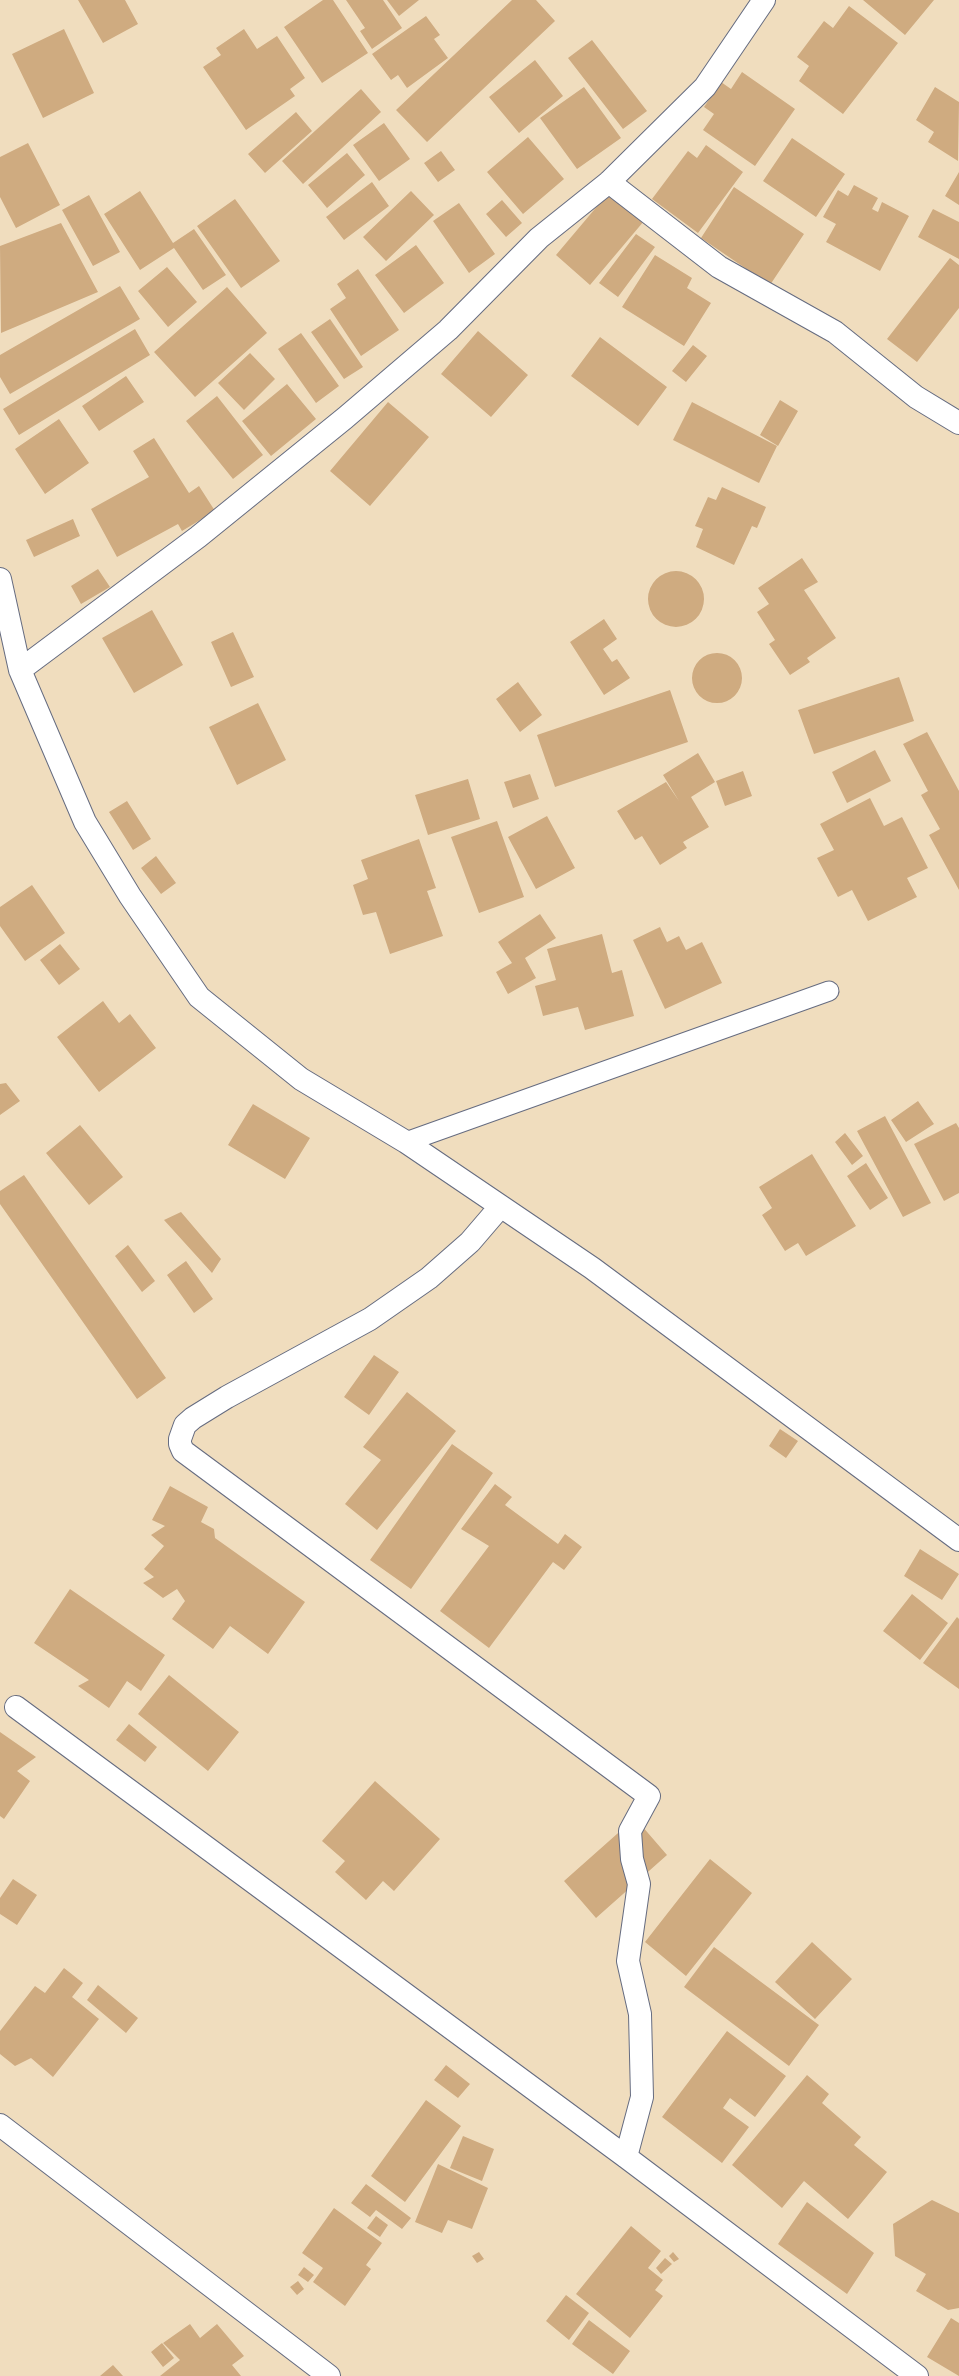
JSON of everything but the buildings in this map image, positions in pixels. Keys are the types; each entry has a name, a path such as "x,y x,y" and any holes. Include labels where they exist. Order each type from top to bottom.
{"street":[{"path":"20,670 198,537 345,418 448,330 539,238 609,182 705,88 764,0"},
{"path":"609,182 719,266 835,332 916,397 959,423"},
{"path":"0,579 20,670 85,822 130,896 199,997 302,1079 406,1142 592,1268 959,1540"},
{"path":"500,1207 470,1242 428,1278 370,1319 227,1397 193,1418 186,1425 180,1439 180,1444 183,1451 649,1796 630,1831 632,1859 639,1884 628,1962 640,2014 642,2098 626,2157"},
{"path":"16,1707 626,2157 917,2376"},
{"path":"0,2125 329,2376"}],"lane":[{"path":"406,1142 829,991"}]}
